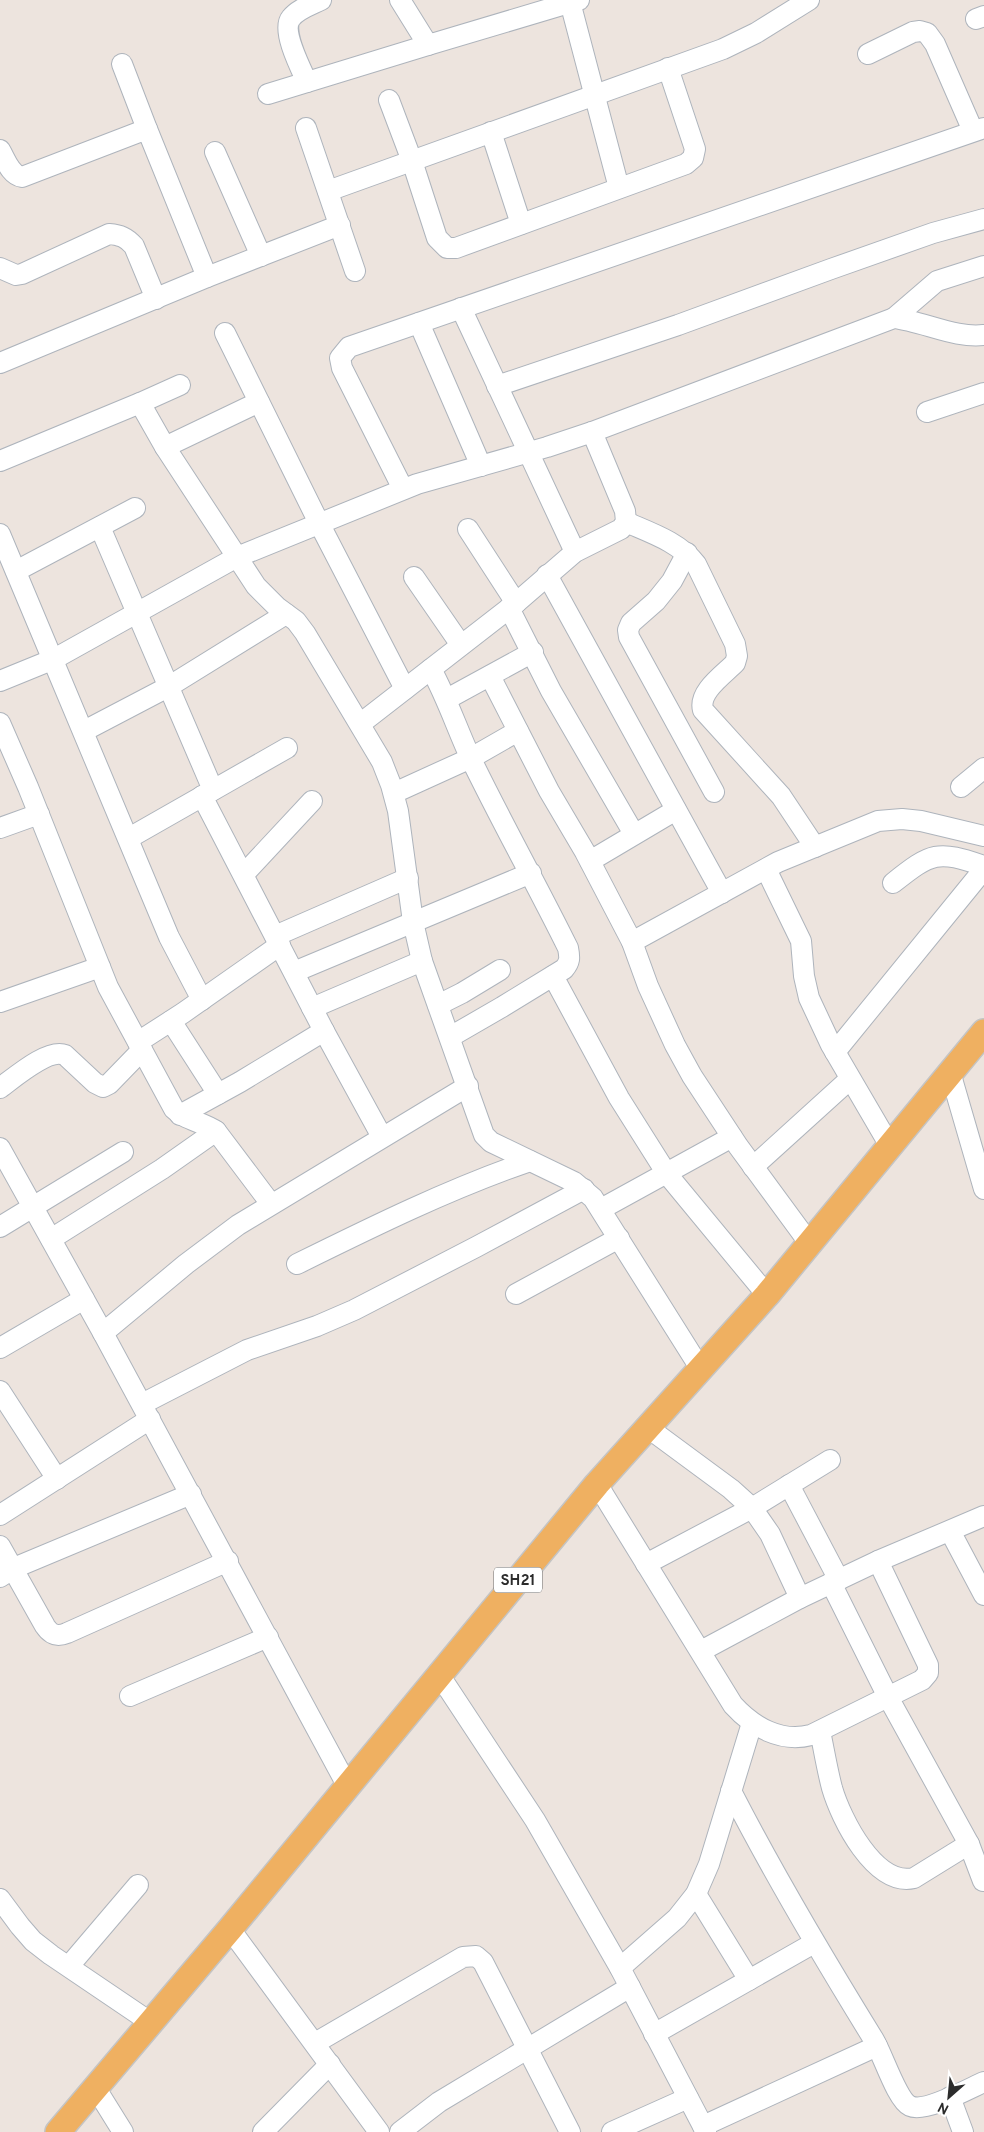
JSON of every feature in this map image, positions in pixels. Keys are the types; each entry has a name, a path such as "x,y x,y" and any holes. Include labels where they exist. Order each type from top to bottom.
{"main road":[{"name":"SH21","path":"58,2132 230,1929 597,1484 810,1244 984,1032"}],"street":[{"path":"307,82 287,27 290,20 298,12 321,0"},
{"path":"400,0 428,45"},
{"path":"328,191 742,41 809,0"},
{"path":"268,94 428,45 531,7 575,1 595,95 619,188"},
{"path":"403,489 342,368 340,358 349,346 979,130 927,33 913,32 868,54"},
{"path":"122,64 208,277"},
{"path":"389,100 412,160 437,238 447,248 456,248 686,164 693,158 695,149 668,68"},
{"path":"306,128 355,271"},
{"path":"0,150 16,176 22,177 147,129"},
{"path":"491,132 521,224"},
{"path":"215,152 261,256"},
{"path":"497,386 678,325 924,237 984,219"},
{"path":"0,363 340,225"},
{"path":"0,268 16,275 22,274 109,234 119,235 128,238 134,246 156,299"},
{"path":"0,681 54,659 237,557 403,489 528,453 592,432 894,318 937,281 984,266"},
{"path":"461,308 575,552"},
{"path":"894,318 968,335 984,334"},
{"path":"419,323 481,466"},
{"path":"226,333 319,523 405,689"},
{"path":"0,461 140,403 180,384"},
{"path":"928,412 984,393"},
{"path":"165,447 259,402"},
{"path":"140,403 165,447 265,597 296,621 306,633 382,762 394,793 398,811 413,922 422,962 484,1135 491,1142 574,1182 584,1189 601,1209 700,1368"},
{"path":"360,724 512,605 575,552 621,529 626,522 625,511 592,432"},
{"path":"16,572 135,508"},
{"path":"626,522 664,539 687,553 696,564 735,644 737,656 735,663 703,695 702,710 781,796 815,847"},
{"path":"100,527 168,687 208,793 244,874 324,1031 382,1137"},
{"path":"468,529 512,605 551,690 634,834"},
{"path":"0,534 169,937 202,1000"},
{"path":"687,553 672,582 656,601 631,623 628,630 630,638 714,792"},
{"path":"547,575 722,893"},
{"path":"414,577 461,645"},
{"path":"84,732 168,687 286,614"},
{"path":"447,699 532,652"},
{"path":"431,669 447,699 471,758 568,948 568,964 553,976 502,1008 450,1037"},
{"path":"490,676 549,791 590,861 632,942 648,986 675,1045 692,1076 753,1167 810,1244"},
{"path":"394,793 471,758 518,731"},
{"path":"2,733 39,814 108,987 174,1109 180,1114 207,1125 216,1131 271,1204"},
{"path":"129,838 287,748"},
{"path":"961,787 984,768"},
{"path":"244,874 312,801"},
{"path":"590,861 676,810"},
{"path":"0,828 39,814"},
{"path":"632,942 766,869 878,821 892,819 921,822 984,836"},
{"path":"835,1052 984,868 951,856 934,856 924,860 893,883"},
{"path":"766,869 801,941 806,988 835,1052 890,1146"},
{"path":"294,972 531,873"},
{"path":"0,1088 36,1063 51,1055 60,1053 65,1055 95,1083 103,1087 109,1084 140,1046 278,941 408,878"},
{"path":"312,1008 422,962"},
{"path":"0,1002 100,966"},
{"path":"438,1005 500,970"},
{"path":"553,976 619,1098 667,1174 767,1294"},
{"path":"170,1022 218,1094"},
{"path":"180,1114 218,1094 324,1031"},
{"path":"950,1072 984,1189"},
{"path":"753,1167 850,1079"},
{"path":"104,1333 186,1264 238,1225 468,1086"},
{"path":"51,1239 162,1169 216,1131"},
{"path":"601,1209 732,1137"},
{"path":"0,1148 104,1333 348,1786"},
{"path":"0,1226 123,1152"},
{"path":"297,1264 424,1202 475,1180 530,1161"},
{"path":"0,1515 58,1479 146,1411 247,1350 318,1326 354,1310 584,1189"},
{"path":"516,1294 619,1238"},
{"path":"0,1348 84,1299"},
{"path":"0,1392 58,1479"},
{"path":"647,1427 731,1489 752,1508 770,1534 800,1598"},
{"path":"646,1564 752,1508 830,1460"},
{"path":"597,1484 733,1705 752,1723 787,1737 803,1737 820,1731 922,1680 929,1670 878,1561"},
{"path":"790,1485 888,1696 969,1844 983,1881"},
{"path":"7,1573 191,1494"},
{"path":"701,1651 800,1598 878,1561 984,1516"},
{"path":"950,1531 984,1595"},
{"path":"0,1546 7,1573 48,1630 53,1634 60,1635 228,1561"},
{"path":"130,1696 268,1637"},
{"path":"440,1676 536,1820 620,1968 705,2129 877,2046"},
{"path":"620,1968 676,1918 696,1894 709,1864 752,1723"},
{"path":"820,1731 832,1788 840,1810 862,1848 876,1865 886,1873 906,1880 914,1878 969,1844"},
{"path":"732,1791 768,1864 877,2046 906,2104 923,2108 984,2082"},
{"path":"69,1966 138,1885"},
{"path":"696,1894 749,1980"},
{"path":"0,1900 33,1941 150,2022"},
{"path":"230,1929 379,2132"},
{"path":"654,2034 814,1943"},
{"path":"315,2043 463,1957 473,1955 483,1962 526,2050 570,2132"},
{"path":"400,2132 439,2102 630,1987"},
{"path":"263,2132 330,2064"},
{"path":"95,2088 123,2132"},
{"path":"950,2096 964,2132"},
{"path":"612,2132 688,2098"}]}
